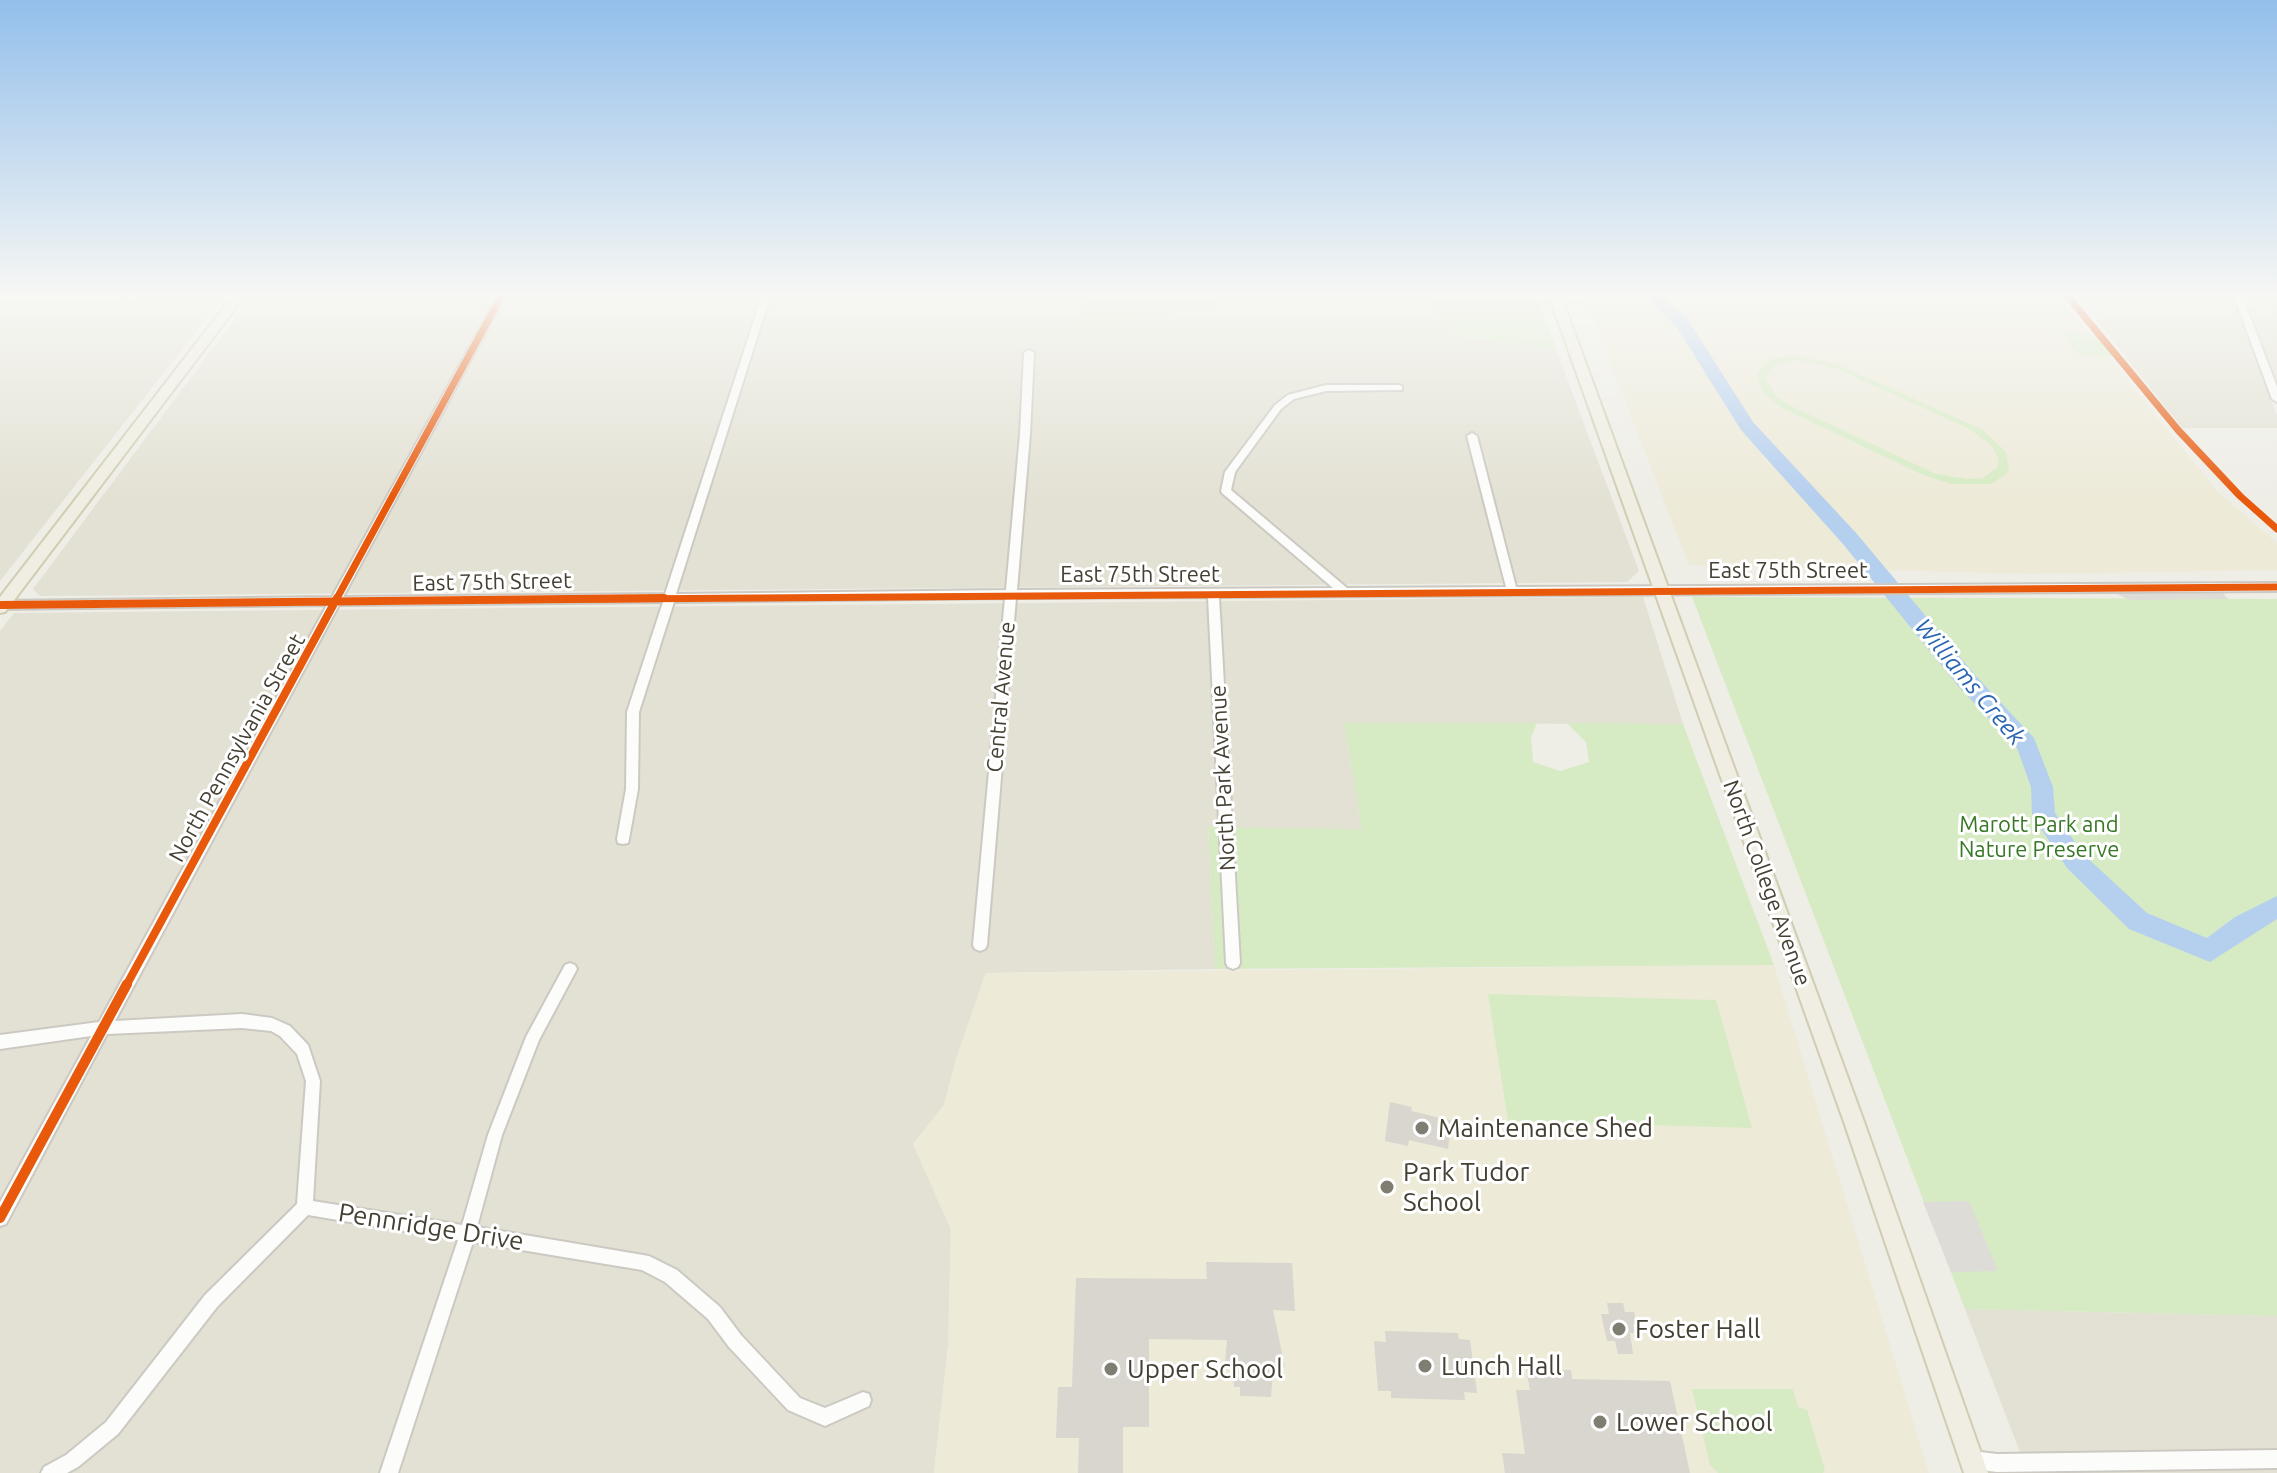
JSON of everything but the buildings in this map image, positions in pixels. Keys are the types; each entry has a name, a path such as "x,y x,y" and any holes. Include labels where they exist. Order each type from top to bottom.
{"main road":[{"path":"1,606 188,362"},
{"name":"North College Avenue","path":"1579,362 1853,1119 1974,1466"}],"street":[{"name":"North Pennsylvania Street","path":"0,1218 466,362"},
{"path":"623,839 632,789 633,712 746,362"},
{"name":"Central Avenue","path":"980,945 1025,434 1029,362"},
{"path":"2263,362 2277,399"},
{"path":"1344,592 1226,491 1230,472 1278,407 1291,397 1326,388 1399,388"},
{"path":"1472,436 1512,591"},
{"name":"East 75th Street","path":"1,606 1009,594 2277,587"},
{"name":"North Park Avenue","path":"1213,593 1233,963"},
{"path":"389,1473 468,1232 495,1135 540,1023 570,969"},
{"path":"0,1042 104,1028 251,1021 272,1025 290,1035 303,1050 313,1081 305,1207 211,1301 112,1428 72,1461 50,1473"},
{"name":"Pennridge Drive","path":"305,1207 643,1262 671,1276 714,1313 735,1341 794,1404 825,1417 863,1400"},
{"path":"1974,1466 1997,1463 2277,1459"}],"shaded area":[{"path":"0,362 172,362 0,581"},
{"path":"203,362 1561,362 1639,571 1627,582 40,596 33,589"},
{"path":"1610,362 2112,362 2218,492 2277,543 2277,570 2033,574 1689,565"},
{"path":"2129,362 2257,362 2277,416 2277,428 2182,428"},
{"path":"2269,362 2277,362 2277,382"},
{"path":"2112,592 2222,592 2228,599 2130,600"},
{"path":"1643,597 1683,724 1344,723 1362,829 1208,828 1215,969 986,973 956,1059 944,1105 913,1144 951,1229 948,1347 934,1473 0,1473 0,631 14,613"},
{"name":"Park Tudor School","path":"1774,965 1929,1473 934,1473 948,1347 951,1230 913,1144 944,1105 956,1059 986,973"},
{"path":"1969,1201 1998,1271 1951,1272 1923,1202"},
{"path":"1965,1309 2277,1316 2277,1473 2028,1473"}],"green space":[{"path":"1768,362 1791,362 1774,366 1766,379 1777,397 1936,474 1983,478 1997,468 1999,459 1991,445 1969,429 1835,368 1806,362 1839,365 1983,430 2006,452 2009,469 1991,484 1951,484 1921,474 1782,408 1764,394 1757,377 1758,371"},
{"name":"Marott Park and Nature Preserve","path":"1692,597 2277,599 2277,1316 1965,1309"},
{"path":"1344,723 1537,723 1531,737 1533,762 1560,771 1589,762 1586,742 1567,723 1683,724 1774,965 1215,969 1208,827 1362,829"},
{"path":"1488,994 1716,1000 1752,1128 1508,1121"},
{"path":"1692,1389 1793,1389 1798,1407 1807,1410 1825,1470 1823,1473 1718,1473 1710,1465"}],"waterway":[{"name":"Williams Creek","path":"1706,362 1747,426 1850,539 1967,681 2026,744 2042,787 2044,815 2075,861 2138,921 2210,951 2244,925 2277,907"}],"cycle path":[{"path":"0,1218 466,362"},
{"path":"2122,362 2178,430 2240,496 2277,529"},
{"path":"0,605 1009,594 2277,587"}],"place":[{"name":"Maintenance Shed","path":"1422,1128"},
{"name":"Park Tudor School","path":"1387,1187"},
{"name":"Foster Hall","path":"1619,1329"},
{"name":"Lunch Hall","path":"1425,1366"},
{"name":"Upper School","path":"1111,1369"},
{"name":"Lower School","path":"1600,1422"}]}
